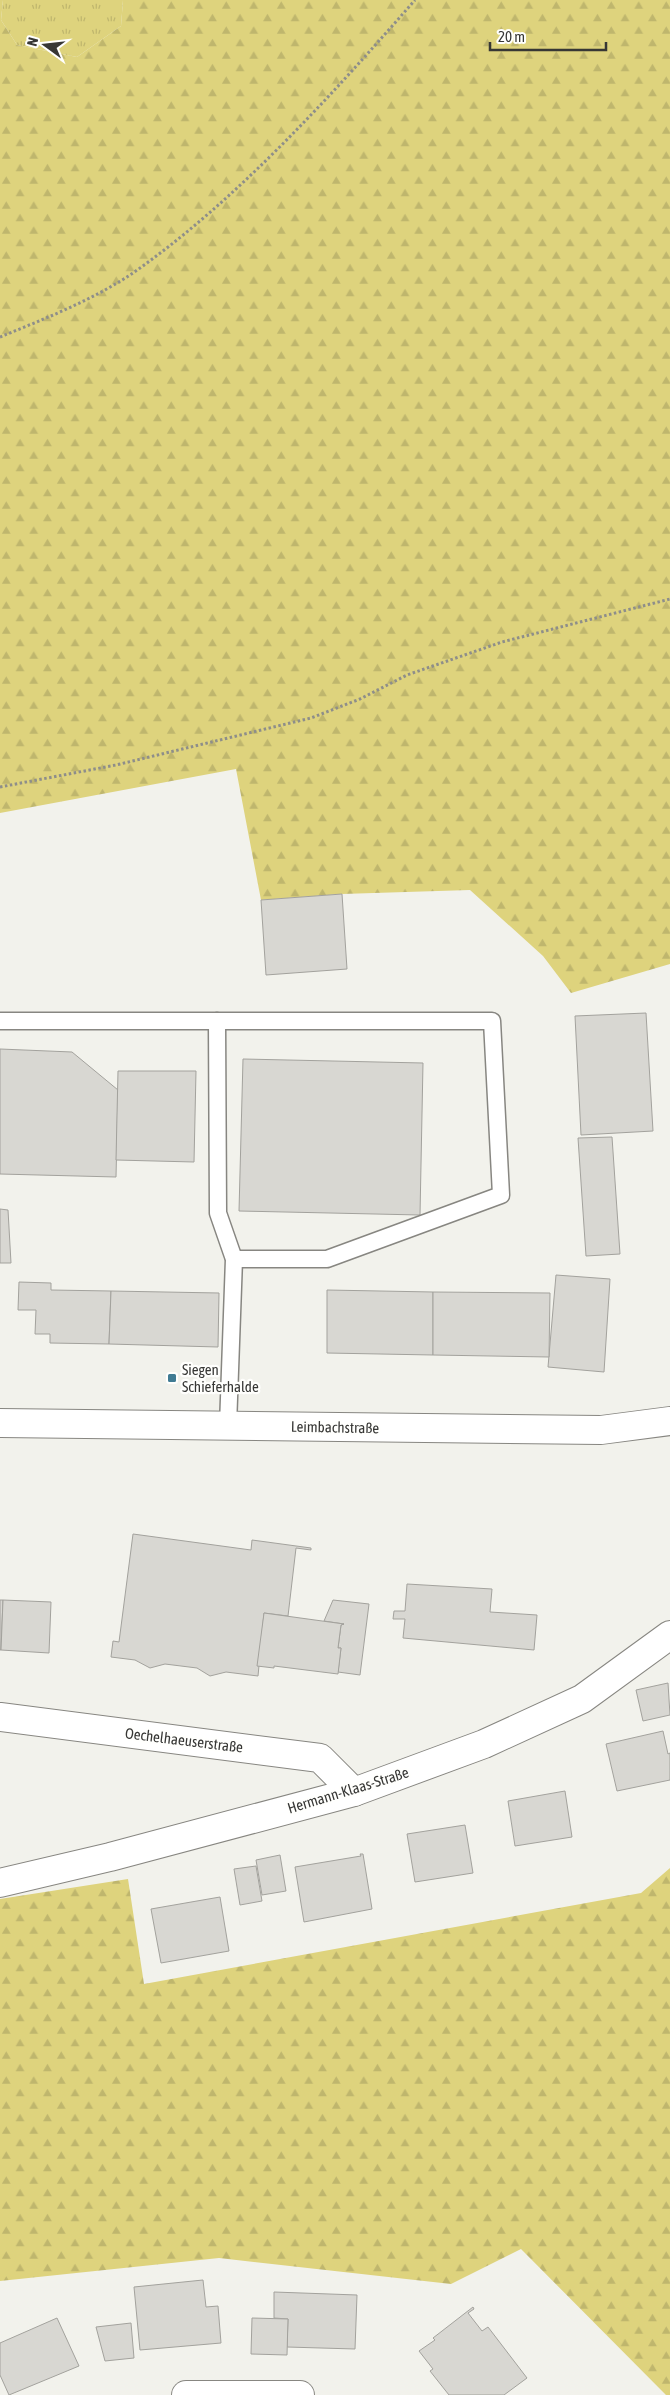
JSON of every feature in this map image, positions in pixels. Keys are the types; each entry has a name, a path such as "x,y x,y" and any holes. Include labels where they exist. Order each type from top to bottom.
{"street":[{"name":"Leimbachstraße","path":"0,1423 601,1430 670,1421"},
{"name":"Hermann-Klaas-Straße","path":"0,1882 110,1857 354,1792 484,1744 582,1699 670,1635"},
{"name":"Oechelhaeuserstraße","path":"0,1718 320,1758 354,1792"},
{"path":"186,2395 300,2395"}],"lane":[{"path":"0,1021 492,1020 502,1195 327,1259 234,1259"},
{"path":"217,1021 218,1213 234,1259 228,1426"}],"path":[{"path":"0,337 61,311 132,274 192,227 239,185 301,124 415,0"},
{"path":"0,787 116,765 311,718 360,699 407,675 502,642 670,599"}],"green space":[{"path":"0,0 3,0 1,20 17,45 77,57 121,26 123,0 670,0 670,964 571,993 543,956 470,890 342,894 261,900 236,769 0,813"},
{"path":"3,0 123,0 121,26 77,57 17,45 1,20"},
{"path":"670,1868 670,2395 666,2395 521,2249 451,2284 219,2258 0,2281 0,1899 128,1879 144,1984 641,1893"}],"building":[{"path":"342,894 347,969 266,975 261,900"},
{"path":"646,1013 653,1131 581,1135 575,1016"},
{"path":"0,1049 72,1052 118,1090 116,1177 0,1174"},
{"path":"243,1059 423,1063 420,1215 239,1211"},
{"path":"118,1071 196,1071 194,1162 116,1160"},
{"path":"612,1137 620,1254 586,1256 578,1138"},
{"path":"0,1209 8,1210 11,1263 0,1263"},
{"path":"556,1275 610,1279 604,1372 548,1367"},
{"path":"19,1282 51,1283 51,1290 111,1291 109,1344 50,1343 50,1334 35,1334 36,1310 18,1310"},
{"path":"327,1290 433,1292 433,1355 327,1353"},
{"path":"111,1291 219,1293 218,1347 109,1344"},
{"path":"433,1292 550,1293 549,1357 433,1355"},
{"path":"133,1534 251,1550 252,1540 311,1548 311,1550 296,1548 288,1616 264,1613 258,1676 226,1672 210,1676 197,1668 165,1664 150,1668 135,1660 111,1657 113,1641 119,1642"},
{"path":"407,1584 492,1589 490,1612 537,1615 534,1650 403,1638 405,1619 393,1619 394,1611 405,1611"},
{"path":"0,1600 3,1600 1,1650 0,1650"},
{"path":"3,1600 51,1602 49,1653 1,1650"},
{"path":"333,1600 369,1604 360,1675 338,1672 341,1648 338,1648 341,1625 344,1624 324,1621"},
{"path":"264,1613 344,1624 341,1625 338,1648 341,1648 338,1674 274,1666 274,1668 257,1666"},
{"path":"668,1683 670,1715 643,1721 636,1690"},
{"path":"663,1731 668,1754 670,1753 670,1780 617,1791 606,1744"},
{"path":"565,1791 572,1837 515,1846 508,1801"},
{"path":"465,1825 473,1873 415,1882 407,1834"},
{"path":"360,1854 363,1854 372,1909 304,1922 295,1867 361,1856"},
{"path":"280,1855 286,1891 262,1895 256,1860"},
{"path":"256,1866 262,1901 240,1905 234,1869"},
{"path":"220,1897 229,1951 161,1963 151,1909"},
{"path":"203,2280 206,2307 218,2306 221,2343 140,2350 134,2287"},
{"path":"274,2292 357,2295 355,2349 287,2347 288,2319 274,2318"},
{"path":"473,2307 474,2309 468,2313 482,2331 488,2327 527,2378 504,2395 449,2395 430,2371 433,2369 419,2351 435,2340 433,2338"},
{"path":"57,2318 79,2366 9,2395 0,2375 0,2343"},
{"path":"252,2318 288,2319 287,2355 251,2354"},
{"path":"131,2323 134,2358 105,2361 96,2327"}],"place":[{"name":"Siegen Schieferhalde","path":"172,1378"}]}
